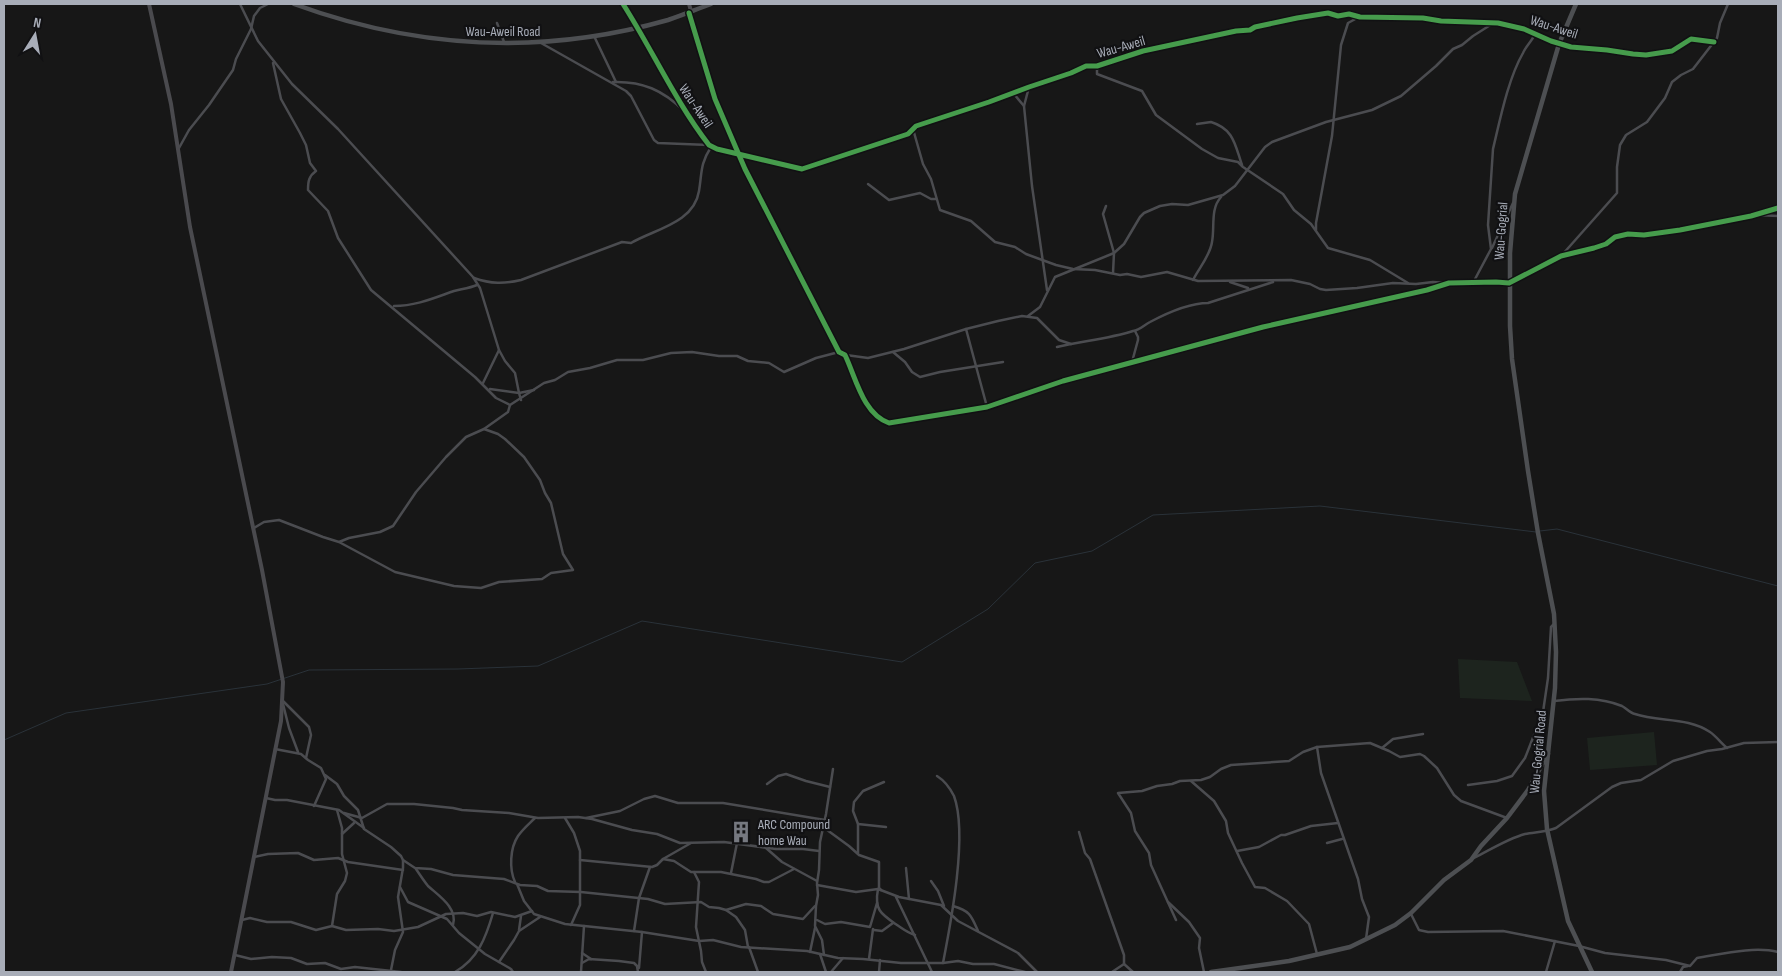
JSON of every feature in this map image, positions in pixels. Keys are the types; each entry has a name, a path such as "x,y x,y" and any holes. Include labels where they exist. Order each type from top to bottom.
{"main road":[{"name":"Wau-Aweil Road","path":"294,4 328,16 382,30 439,40 504,43 541,43 638,28 711,4"},
{"name":"Wau-Gogrial","path":"1538,530 1512,359 1509,284 1513,202 1559,44 1576,4"},
{"name":"Wau-Gogrial Road","path":"1538,530 1553,603 1555,624 1556,667 1554,701 1544,791 1548,832 1568,921 1592,972"},
{"path":"1211,972 1289,961 1350,947 1411,913 1444,880 1471,860 1481,846 1507,818 1528,790 1548,753"}],"street":[{"path":"149,4 171,104 190,227 283,682 281,721 276,749 231,972"},
{"path":"240,4 251,29 272,62 304,98 338,129 473,277 478,285 499,350 505,361 515,372 521,400"},
{"path":"178,149 189,130 233,70 251,29 254,16 260,8 268,4"},
{"name":"Wau-Aweil","path":"623,4 666,81 710,146 802,169 908,134 916,126 989,102 1086,66 1097,66 1143,51 1328,13 1338,16 1349,14 1360,17 1423,18 1441,22 1516,27 1570,47 1646,55 1672,51 1691,39 1714,42"},
{"path":"689,4 715,99 738,153 839,352 845,355 868,358 966,329 1028,316 1041,320 1059,340 1071,344"},
{"path":"1561,256 1617,194 1617,167 1620,145 1626,136 1647,122 1665,98 1672,82 1693,69 1714,42 1728,4"},
{"path":"1316,231 1344,32 1348,23 1360,17"},
{"path":"497,23 504,43"},
{"path":"1193,280 1210,251 1213,213 1217,202 1235,186 1265,147 1272,142 1333,120 1372,110 1401,96 1453,49 1493,24"},
{"path":"1492,249 1488,225 1494,149 1513,78 1522,53 1531,43 1535,34"},
{"path":"594,36 614,82"},
{"path":"473,277 492,283 521,280 622,242 631,243 685,216 692,209 698,198 702,162 710,146 658,142 654,140 631,96 614,82 541,43"},
{"path":"272,62 281,99 306,145 311,167 316,171 311,174 308,181 308,190 328,211 338,238 363,279 371,290 483,383 496,398 510,405"},
{"path":"1097,66 1097,74 1142,91 1156,115 1202,149 1218,158 1238,162 1283,194 1294,210 1306,218 1328,248 1370,260 1409,284"},
{"path":"614,82 634,83 654,88 675,102 688,116"},
{"path":"1028,87 1024,106 1032,186 1047,292"},
{"path":"1013,92 1024,106"},
{"path":"1197,124 1211,122 1229,132 1235,142 1243,167"},
{"path":"913,129 923,164 931,179 936,200 942,211 971,221 995,242 1015,246 1026,254 1056,266 1141,277 1167,272 1193,280 1228,282 1250,289"},
{"path":"868,184 890,200 920,193 936,200"},
{"path":"1028,316 1040,307 1055,277 1114,253 1124,244 1144,213 1160,206 1172,204 1188,206 1223,195"},
{"path":"1474,282 1492,249 1513,202"},
{"path":"1106,206 1103,214 1114,253 1113,273"},
{"path":"1228,282 1236,280 1301,282 1326,290 1383,284 1432,282 1509,284 1561,256 1606,244 1615,237 1628,234 1680,230 1752,216 1778,208"},
{"path":"1752,216 1778,216"},
{"path":"1057,347 1114,337 1135,331 1159,317 1173,312 1277,281"},
{"path":"845,355 864,399 870,408 883,421 896,423 987,407 1063,381 1262,327 1427,290 1449,283"},
{"path":"392,306 403,306 428,301 478,285"},
{"path":"966,329 987,407"},
{"path":"1132,362 1138,340 1135,331"},
{"path":"483,383 499,350"},
{"path":"339,542 349,538 380,532 393,526 416,492 466,437 484,429 508,412 510,405 568,372 617,360 643,360 665,354 692,352 719,356 737,356 748,361 769,363 784,372 816,358 839,352"},
{"path":"893,352 918,377 1002,362"},
{"path":"488,389 519,393 534,390"},
{"path":"253,528 264,522 279,520 339,542 395,572 454,586 480,588 499,582 542,579 551,573 573,570 563,554 551,503 540,480 524,457 505,439 498,434 484,429"},
{"path":"1468,785 1497,781 1512,776 1525,758 1543,712 1548,678 1550,627 1555,624"},
{"path":"1554,701 1580,698 1606,701 1622,706 1635,714 1689,723 1710,732 1727,748"},
{"path":"282,700 289,728 298,752"},
{"path":"282,700 309,727 311,735 306,758"},
{"path":"1382,748 1393,739 1423,734"},
{"path":"1471,860 1504,842 1525,834 1548,832 1616,785 1641,780 1676,760 1744,743 1778,742"},
{"path":"1176,920 1151,865 1148,853 1135,832 1131,813 1118,793 1142,791 1180,781 1210,777 1220,769 1231,765 1289,761 1303,752 1317,748 1370,743 1400,757 1420,754 1424,756 1438,768 1454,795 1461,801 1507,818"},
{"path":"1317,748 1321,773 1358,879 1362,899 1369,917 1366,939"},
{"path":"276,749 298,752 320,767 358,810 364,829"},
{"path":"810,952 817,920 819,851 833,769"},
{"path":"767,784 778,776 786,774 830,787"},
{"path":"314,806 322,790 326,775"},
{"path":"937,776 951,790 958,814 959,838 952,915 943,963"},
{"path":"1191,781 1214,801 1226,821 1228,833 1255,886 1265,888 1287,901 1309,924 1317,954"},
{"path":"858,854 858,824 853,811 855,799 866,789 884,782"},
{"path":"266,798 287,800 337,810 362,818 384,805 393,803 509,813 535,818 585,818 620,811 644,799 655,796 678,803 723,803 825,820"},
{"path":"332,926 338,894 346,876 346,868 341,851 342,834 337,810"},
{"path":"344,813 354,822 391,846 403,860 415,868 426,883 447,904 453,914 453,925"},
{"path":"535,818 520,833 514,845 511,869 522,896 532,912 540,917 571,925 634,931 699,941 713,940 738,946 810,952 843,958 928,963 958,961 973,964 989,963 1025,972"},
{"path":"565,818 577,839 580,851 580,908 571,925"},
{"path":"585,818 632,830 657,834 677,843 737,843 819,851"},
{"path":"342,834 354,822"},
{"path":"1237,852 1259,847 1281,835 1311,826 1338,823"},
{"path":"858,824 886,827"},
{"path":"823,827 858,854 879,862 879,890 869,959"},
{"path":"1079,832 1124,955 1124,964 1133,972"},
{"path":"1327,843 1343,839"},
{"path":"580,860 650,867 657,865 663,859 692,842"},
{"path":"731,874 737,843"},
{"path":"765,847 776,858 817,881"},
{"path":"254,857 268,854 295,853 314,860 332,857 403,870"},
{"path":"663,859 671,860 694,872 705,871 731,874 765,883 794,869"},
{"path":"391,970 394,954 403,929 398,902 403,860"},
{"path":"634,931 638,898 650,867"},
{"path":"415,868 504,880 516,884 537,886 548,891 581,892 638,898 654,900 665,904 702,902 709,907 726,910 742,924 758,972"},
{"path":"906,868 909,883 909,899"},
{"path":"705,871 699,882 696,927 702,965 706,972"},
{"path":"694,872 699,882"},
{"path":"931,881 945,907 958,921 1018,953 1037,972"},
{"path":"399,886 408,902 447,919 490,958 513,972"},
{"path":"817,886 856,892 879,890 909,899 937,903 945,907"},
{"path":"896,896 932,972"},
{"path":"1166,900 1189,922 1200,938 1198,948 1204,972"},
{"path":"877,903 881,914 915,935"},
{"path":"726,910 746,904 761,906 773,914 803,919 816,906"},
{"path":"953,906 964,909 969,913 978,931"},
{"path":"241,921 250,918 267,922 288,922 317,930 332,926 346,930 378,929 391,931 421,926 440,916 453,914 463,913 477,916 492,913 511,917 532,912"},
{"path":"455,972 467,964 479,949 485,937 492,913"},
{"path":"1411,913 1419,930 1428,932 1503,931 1579,946 1605,954 1666,960 1690,966"},
{"path":"499,962 519,931 521,916"},
{"path":"519,931 540,917"},
{"path":"817,920 826,924 841,922 872,928 878,932 894,923"},
{"path":"581,972 584,926"},
{"path":"816,926 822,940 824,955"},
{"path":"638,972 642,932"},
{"path":"1546,972 1555,941"},
{"path":"1680,972 1683,967 1690,966 1698,958 1737,951 1778,952"},
{"path":"582,953 591,959"},
{"path":"235,954 247,959 291,958 307,964 322,963 341,969 355,967 400,972"},
{"path":"820,954 826,972"},
{"path":"831,972 843,958"},
{"path":"582,962 591,959 632,963 636,966 638,972"},
{"path":"879,972 880,960"},
{"path":"1112,972 1124,964"}],"shaded area":[{"path":"1458,659 1517,662 1532,701 1460,698"},
{"path":"1654,732 1657,765 1590,770 1587,738"}],"waterway":[{"path":"4,740 66,713 267,684 309,670 458,669 538,666 642,621 902,662 988,609 1035,563 1092,551 1153,515 1320,506 1536,532"},
{"path":"1540,531 1557,529 1778,586"}],"cycle path":[{"path":"623,4 685,111 709,145 717,149 802,169 908,134 916,126 989,102 1086,66 1097,66 1143,51 1328,13 1338,16 1349,14 1360,17 1423,18 1441,21 1498,23 1524,29 1551,41 1571,47 1646,55 1672,51 1691,39 1714,42"},
{"path":"689,13 715,99 745,169 839,352 845,355 861,394 873,412 889,423 987,407 1063,381 1263,327 1427,290 1449,283 1509,283 1561,256 1606,244 1615,237 1628,234 1644,235 1680,230 1751,216 1778,208"}],"place":[{"name":"ARC Compound home Wau","path":"741,832"}]}
